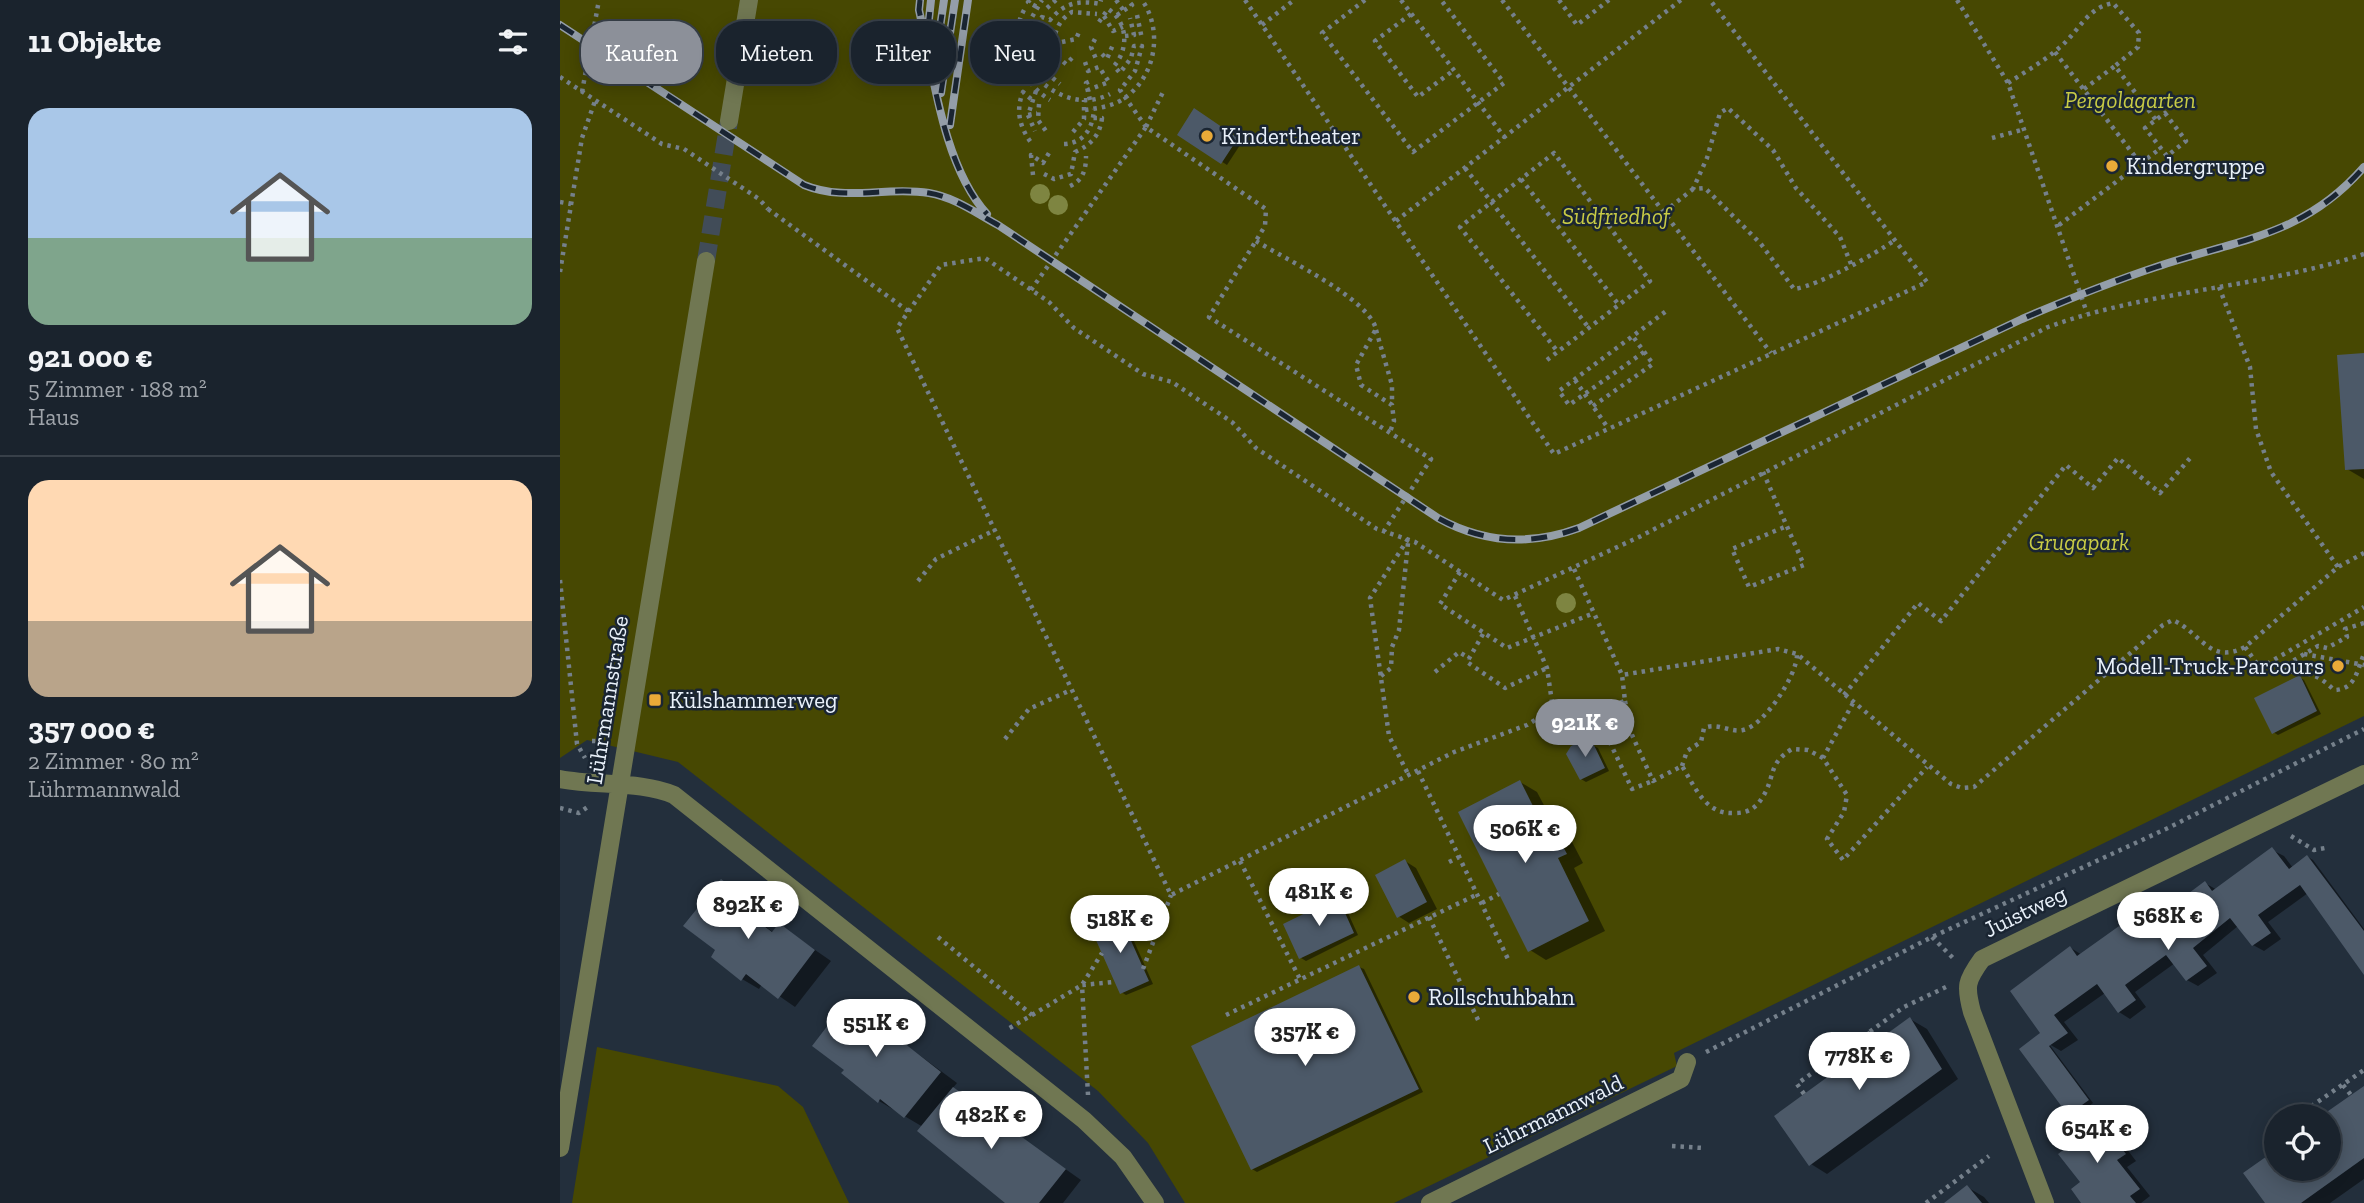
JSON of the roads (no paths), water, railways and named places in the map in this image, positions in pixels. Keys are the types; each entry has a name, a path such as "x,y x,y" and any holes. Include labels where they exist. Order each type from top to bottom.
{"street":[{"path":"729,121 748,0"},
{"name":"Lührmannstraße","path":"560,1148 706,261"},
{"path":"560,779 618,787 658,788 674,795 988,1041 1084,1120 1123,1157 1155,1203"},
{"name":"Juistweg","path":"2045,1203 1972,1012 1966,989 1970,976 1983,959 2266,821 2363,779"},
{"name":"Lührmannwald","path":"1430,1203 1681,1079 1687,1062"}],"tunnel":[{"path":"706,261 729,121"}],"railway":[{"path":"920,0 919,10 935,89 950,145 972,194 987,214"},
{"path":"929,21 931,0"},
{"path":"941,21 944,0"},
{"path":"941,93 955,0"},
{"path":"950,125 968,0"},
{"path":"560,25 804,185 835,192 929,193 965,206 998,225 1438,518 1472,533 1507,539 1543,538 1579,528 2022,319 2122,279 2268,233 2317,208 2341,190 2364,167"}],"place":[{"name":"Kindertheater","path":"1207,136"},
{"name":"Kindergruppe","path":"2112,166"},
{"name":"Modell-Truck-Parcours","path":"2338,666"},
{"name":"Külshammerweg","path":"655,700"},
{"name":"Rollschuhbahn","path":"1414,997"}],"park label":[{"name":"Pergolagarten","path":"2130,100"},
{"name":"Südfriedhof","path":"1616,216"},
{"name":"Grugapark","path":"2079,542"}]}
